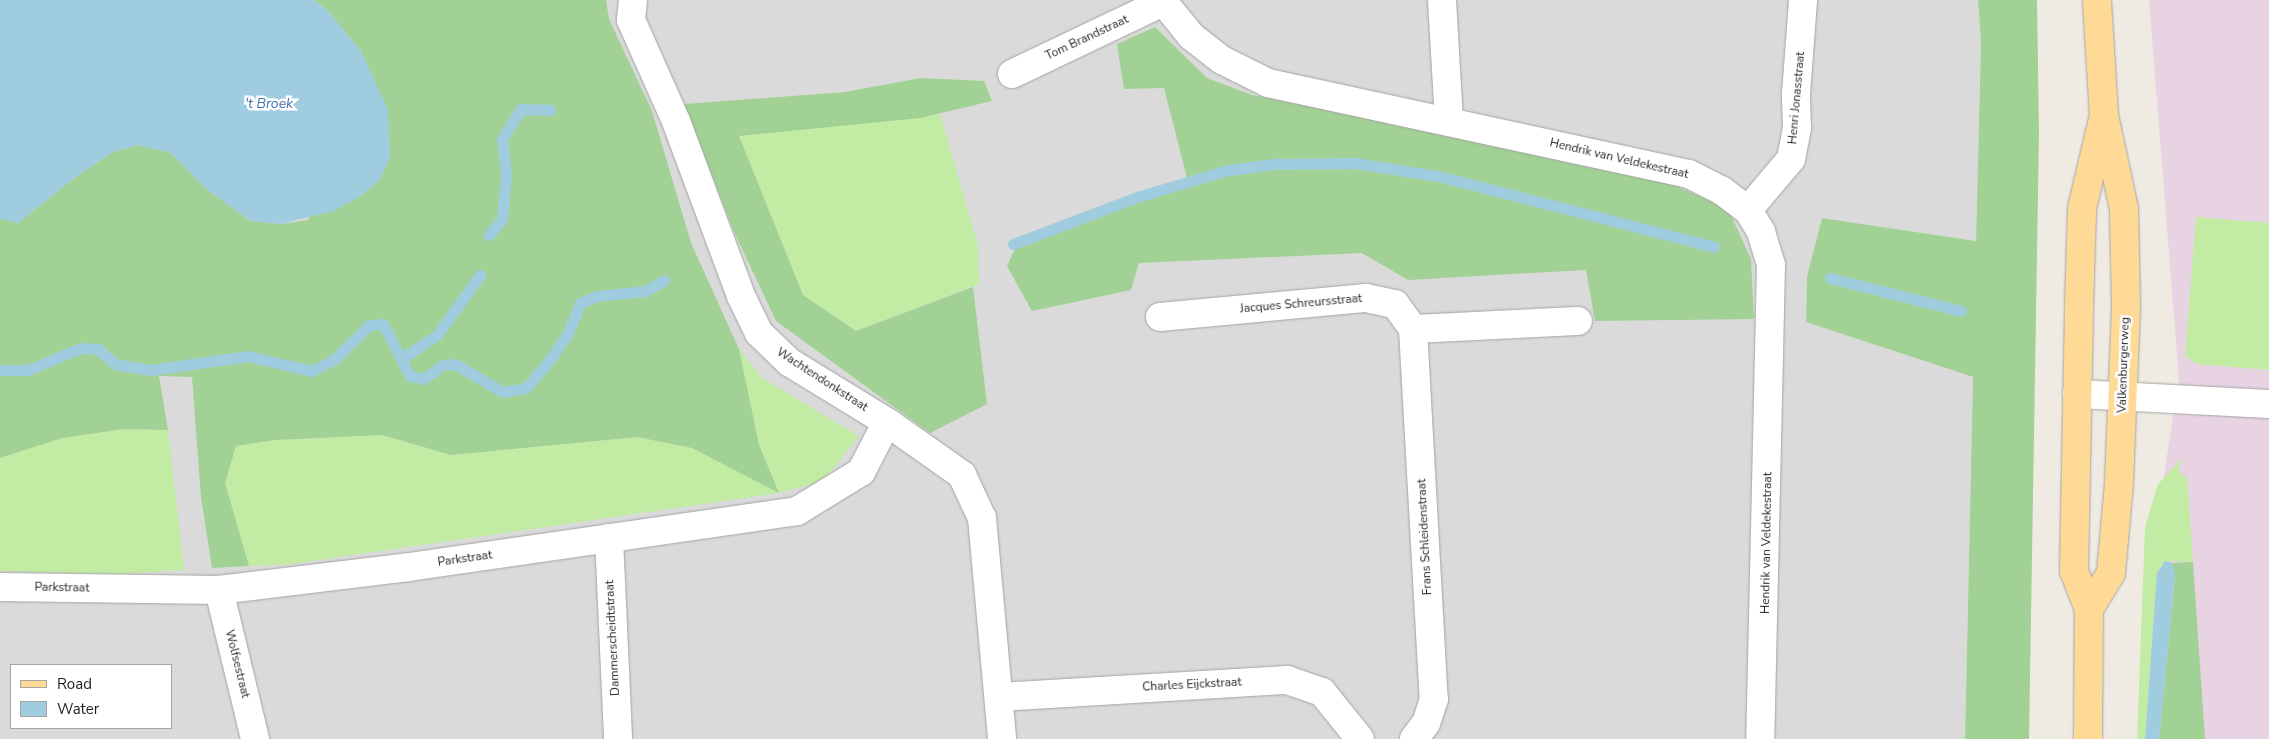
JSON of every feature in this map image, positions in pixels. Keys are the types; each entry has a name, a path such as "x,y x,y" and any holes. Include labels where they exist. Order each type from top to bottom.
{"main road":[{"name":"Valkenburgerweg","path":"2089,609 2111,573 2123,396 2126,306 2124,209 2104,116 2097,0"},
{"name":"Valkenburgerweg","path":"2088,739 2089,609 2074,570 2077,394 2082,208 2104,116"}],"street":[{"name":"Wachtendonkstraat","path":"634,0 631,20 676,120 744,303 759,334 789,362 887,422 962,475 982,518 1002,739"},
{"path":"1442,0 1449,120"},
{"name":"Henri Jonasstraat","path":"1748,210 1791,159 1797,127 1796,94 1804,0"},
{"name":"Hendrik van Veldekestraat","path":"1162,1 1191,36 1222,60 1268,83 1449,120 1688,174 1721,190 1748,210 1761,232 1772,265 1760,739"},
{"name":"Tom Brandstraat","path":"1012,74 1162,1"},
{"name":"Jacques Schreursstraat","path":"1160,317 1366,298 1395,304 1413,329"},
{"path":"1413,329 1578,321"},
{"name":"Frans Schleidenstraat","path":"1413,329 1434,699 1426,723 1414,739"},
{"path":"2077,394 2269,404"},
{"name":"Parkstraat","path":"0,587 219,590 797,511 861,472 887,422"},
{"name":"Dammerscheidtstraat","path":"608,538 618,739"},
{"name":"Wolfsestraat","path":"219,590 255,739"},
{"name":"Charles Eijckstraat","path":"999,697 1287,680 1322,692 1360,739"}],"shaded area":[{"path":"0,0 1978,0 1981,42 1976,241 1822,218 1807,276 1806,322 1973,377 1965,739 0,739"},
{"path":"2149,0 2269,0 2269,739 2148,739 2154,538 2179,380"}],"green space":[{"path":"314,0 606,0 609,19 652,111 691,243 739,349 759,445 779,493 692,448 637,437 451,455 382,435 275,440 236,446 225,483 249,566 212,568 201,497 192,377 159,376 168,430 124,429 62,438 0,458 0,218 18,223 74,178 113,152 138,145 171,153 206,189 251,221 280,224 308,220 361,51 326,9"},
{"path":"1978,0 2037,0 2039,132 2029,739 1965,739 1973,377 1806,322 1807,276 1822,218 1976,241 1981,42"},
{"path":"1155,27 1207,78 1252,95 1647,173 1728,209 1751,259 1754,319 1595,321 1586,270 1408,280 1362,253 1139,263 1131,290 1032,311 1007,266 1019,240 1084,212 1187,178 1164,88 1124,89 1117,44"},
{"path":"921,78 984,81 992,101 920,118 739,136 803,295 856,331 973,287 987,404 930,433 776,321 735,234 684,104 845,92"},
{"path":"940,114 978,245 979,284 856,331 803,295 739,136"},
{"path":"2196,217 2269,223 2269,370 2197,364 2185,356"},
{"path":"739,349 762,378 859,436 823,481 779,493 291,564 249,566 225,483 236,446 275,440 382,435 451,455 637,437 692,448 779,492 759,445"},
{"path":"124,429 168,430 184,570 113,574 0,571 0,458 62,438"},
{"path":"2184,456 2179,466 2180,473 2187,477 2193,562 2165,561 2157,573 2145,739 2137,739 2145,527 2158,484"},
{"path":"2193,562 2205,739 2159,739 2175,575 2172,563"}],"water":[{"name":"'t Broek","path":"0,0 314,0 326,9 361,51 388,109 390,158 379,181 359,197 334,211 280,224 251,221 206,189 171,153 138,145 113,152 74,178 18,223 0,218"},
{"path":"2165,561 2172,563 2175,575 2159,739 2145,739 2157,573"}],"waterway":[{"path":"489,235 502,219 506,175 502,139 521,109 550,110"},
{"path":"1013,244 1137,197 1224,171 1272,164 1355,163 1442,177 1714,247"},
{"path":"401,359 437,335 480,275"},
{"path":"1830,278 1961,311"},
{"path":"0,370 28,370 80,348 98,349 115,364 150,370 248,356 312,371 336,358 369,325 383,324 410,376 423,379 442,365 455,364 503,392 526,388 549,361 568,333 580,303 597,296 646,291 664,280"}]}
